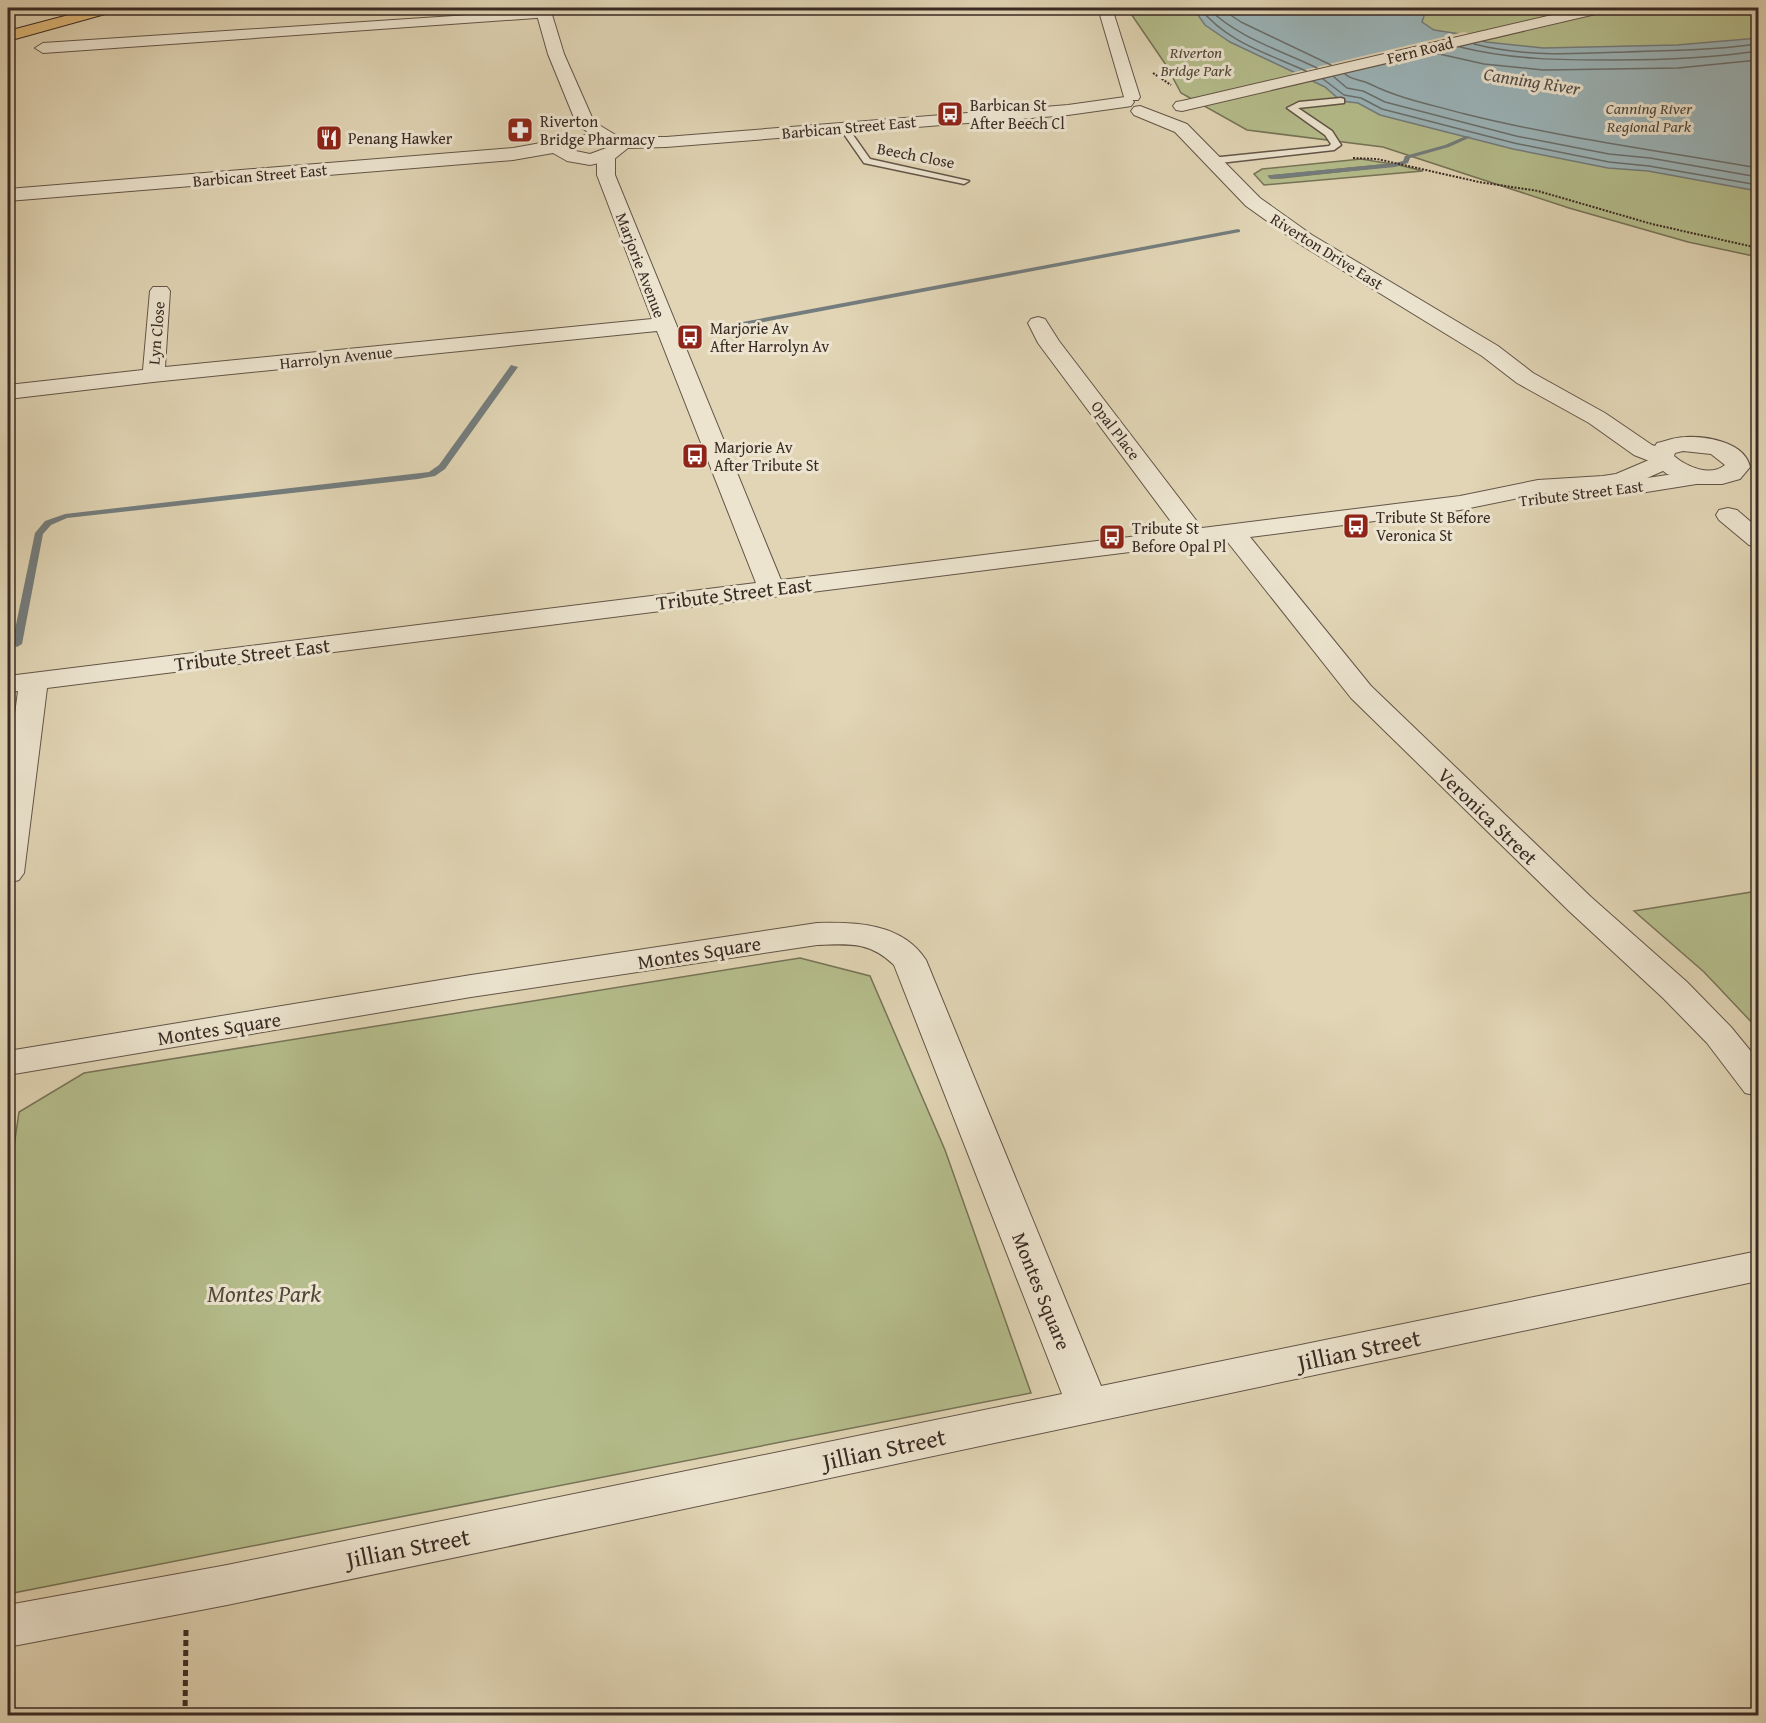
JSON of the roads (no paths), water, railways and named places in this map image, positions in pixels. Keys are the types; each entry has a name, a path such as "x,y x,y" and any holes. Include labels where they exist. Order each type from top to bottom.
{"highway":[{"path":"8,36 111,8"}],"street":[{"path":"1105,8 1126,75 1137,100"},
{"name":"Fern Road","path":"1178,110 1241,92 1600,8"},
{"path":"43,48 543,11 556,54 586,125 598,130 611,153"},
{"name":"Barbican Street East","path":"611,153 666,142 1068,110 1137,100"},
{"name":"Riverton Drive East","path":"1137,100 1178,110 1211,161 1273,218 1490,351 1525,378 1597,418 1643,450 1679,471 1701,477 1723,476 1742,466 1758,462"},
{"path":"586,125 572,150 611,153"},
{"name":"Barbican Street East","path":"8,195 572,150"},
{"name":"Marjorie Avenue","path":"611,153 664,324 771,588"},
{"name":"Lyn Close","path":"153,375 160,291"},
{"name":"Opal Place","path":"1038,323 1049,343 1195,536"},
{"name":"Harrolyn Avenue","path":"8,392 153,375 664,324"},
{"name":"Riverton Drive East","path":"1490,351 1582,394 1624,424 1655,438 1683,444 1706,445 1742,466"},
{"path":"1663,460 1666,448 1683,444"},
{"name":"Tribute Street East","path":"21,682 1460,503 1538,487 1622,480 1663,460"},
{"name":"Tribute Street East","path":"1460,503 1517,502 1701,477"},
{"path":"1728,515 1758,540"},
{"name":"Veronica Street","path":"1233,532 1360,692 1580,903 1675,990 1719,1035 1758,1084"},
{"path":"8,873 21,682"},
{"name":"Montes Square","path":"8,1063 471,986 817,934 854,933 879,938 896,946 909,960 1088,1407"},
{"name":"Jillian Street","path":"8,1626 186,1593 1758,1266"}],"lane":[{"path":"1211,161 1331,148 1336,145 1329,133 1291,108 1299,105 1341,101"},
{"name":"Beech Close","path":"843,127 867,161 964,181"}],"water":[{"name":"Canning River","path":"1193,8 1425,8 1418,11 1424,16 1422,22 1434,30 1460,34 1486,42 1543,48 1677,45 1758,38 1758,191 1648,171 1608,168 1513,149 1380,115 1358,103 1341,101 1325,87 1230,42 1205,25"}],"waterway":[{"path":"1271,177 1395,165 1406,162 1407,157 1447,146 1468,137"},
{"path":"732,326 1238,231"},
{"path":"17,644 39,533 48,523 65,516 432,474 442,467 514,367"}],"place":[{"name":"Barbican St After Beech Cl","path":"950,114"},
{"name":"Riverton Bridge Pharmacy","path":"520,130"},
{"name":"Penang Hawker","path":"329,138"},
{"name":"Marjorie Av After Harrolyn Av","path":"690,337"},
{"name":"Marjorie Av After Tribute St","path":"695,456"},
{"name":"Tribute St Before Veronica St","path":"1356,526"},
{"name":"Tribute St Before Opal Pl","path":"1112,537"}],"park label":[{"name":"Riverton Bridge Park","path":"1196,61"},
{"name":"Canning River Regional Park","path":"1649,117"},
{"name":"Montes Park","path":"264,1293"}]}
